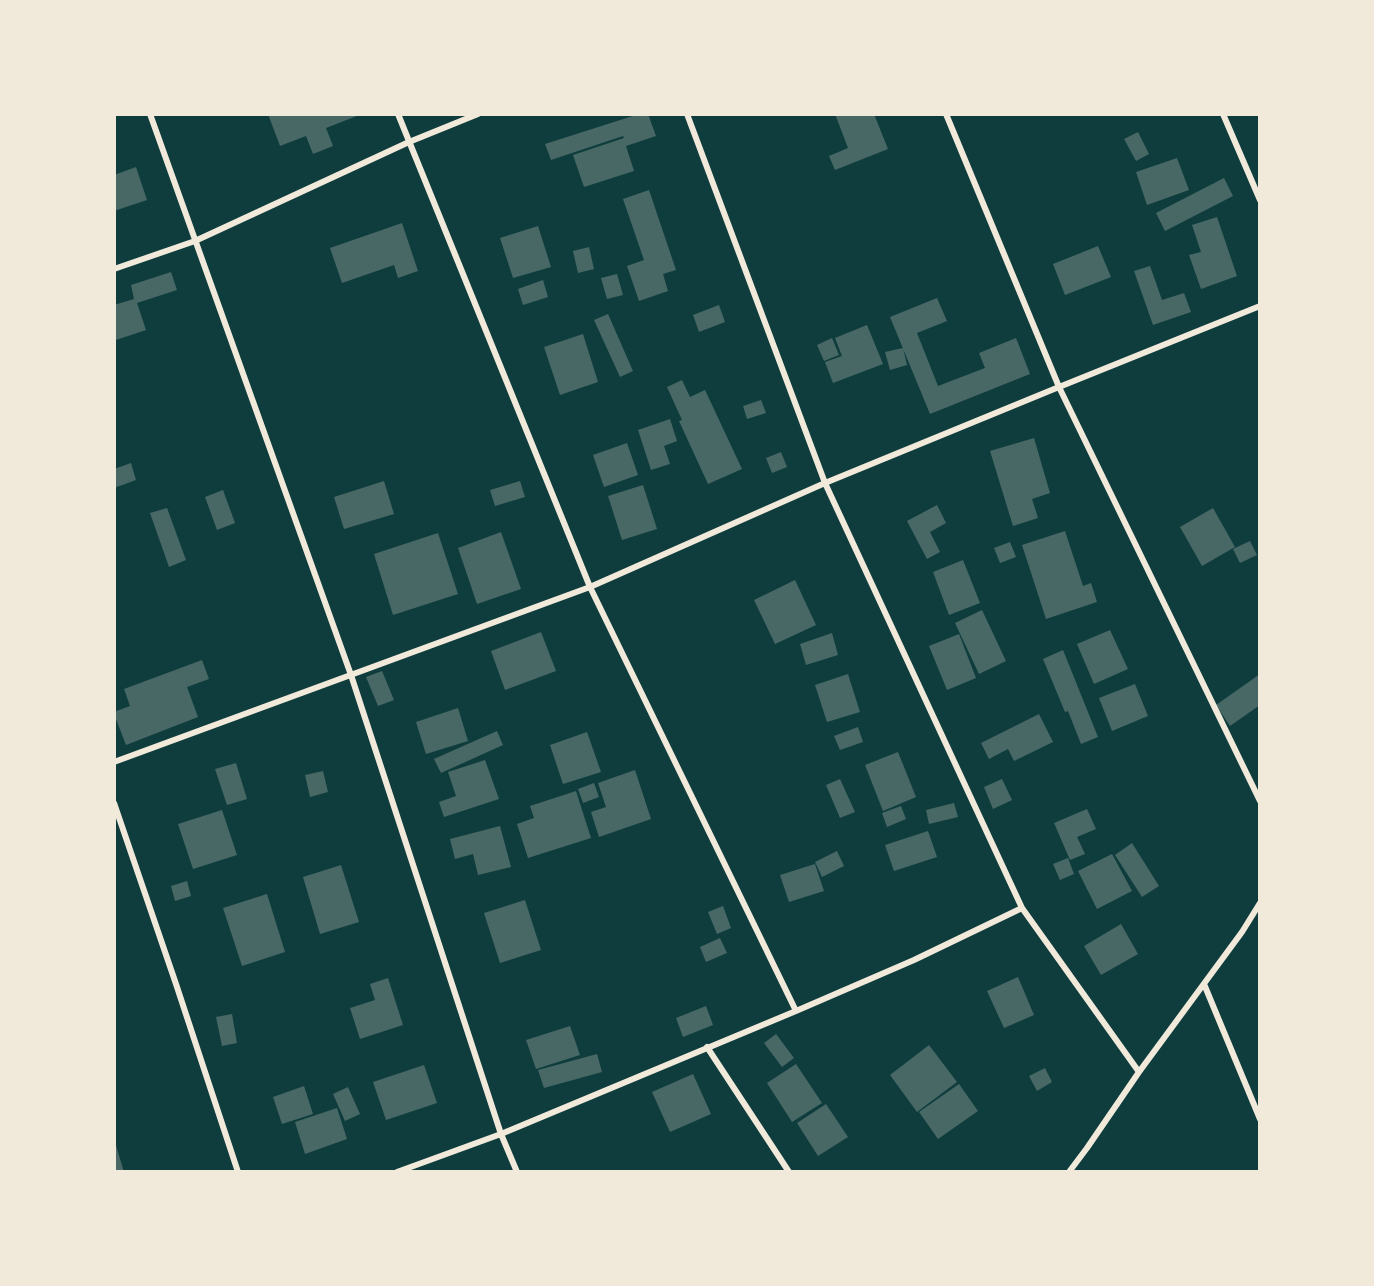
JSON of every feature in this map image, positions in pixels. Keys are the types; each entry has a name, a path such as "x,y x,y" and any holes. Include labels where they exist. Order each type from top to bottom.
{"street":[{"path":"150,114 351,675 501,1134 517,1172"},
{"path":"398,114 590,587 796,1011"},
{"path":"114,269 195,241 409,142 478,114"},
{"path":"687,114 825,483 1022,908 1139,1072"},
{"path":"946,114 1059,387 1260,801"},
{"path":"1223,114 1260,200"},
{"path":"114,762 590,587 825,483 1260,306"},
{"path":"114,803 238,1172"},
{"path":"1069,1172 1242,932 1260,903"},
{"path":"397,1172 501,1134 796,1011 914,960 1022,908"},
{"path":"1203,984 1260,1119"},
{"path":"707,1047 789,1172"}],"building":[{"path":"268,114 362,114 326,128 333,146 313,154 306,136 280,146"},
{"path":"639,114 648,114 656,136 626,146 634,171 584,187 573,155 624,138 623,136 551,160 545,144"},
{"path":"835,114 874,114 888,149 835,170 829,156 848,148"},
{"path":"1138,132 1149,154 1136,161 1124,139"},
{"path":"1177,158 1189,190 1147,205 1136,172"},
{"path":"136,167 147,200 114,211 114,175"},
{"path":"1224,178 1233,196 1165,231 1156,213"},
{"path":"649,190 676,270 663,274 668,291 639,301 627,266 644,260 623,199"},
{"path":"1217,217 1237,276 1201,289 1189,255 1201,252 1192,225"},
{"path":"402,223 418,271 398,278 394,265 342,283 330,248"},
{"path":"538,226 551,267 513,278 500,238"},
{"path":"1098,246 1111,277 1065,295 1053,264"},
{"path":"589,247 594,269 578,273 573,251"},
{"path":"1150,266 1162,300 1184,293 1191,312 1153,325 1134,271"},
{"path":"171,272 177,290 137,303 146,330 116,340 114,305 134,299 131,285"},
{"path":"617,274 623,295 607,299 601,278"},
{"path":"543,280 548,297 523,305 518,289"},
{"path":"937,298 947,321 917,333 938,386 985,368 979,353 1016,338 1030,374 930,414 890,317"},
{"path":"719,305 725,322 699,332 693,315"},
{"path":"608,314 633,371 620,377 594,320"},
{"path":"867,325 883,364 833,383 825,362 842,356 835,338"},
{"path":"583,334 598,382 560,395 544,347"},
{"path":"832,338 839,355 824,361 817,345"},
{"path":"903,348 907,365 890,370 885,352"},
{"path":"682,380 690,397 705,390 742,469 708,484 679,421 682,420 667,387"},
{"path":"761,400 766,413 747,419 743,406"},
{"path":"670,419 677,441 664,446 670,464 651,470 638,430"},
{"path":"1034,438 1050,493 1032,499 1038,518 1013,526 990,451"},
{"path":"627,443 638,475 604,487 593,455"},
{"path":"781,452 787,467 772,473 766,458"},
{"path":"131,463 136,480 114,488 114,469"},
{"path":"384,481 394,514 344,529 334,497"},
{"path":"520,481 525,497 495,506 490,490"},
{"path":"643,485 657,529 622,540 608,496"},
{"path":"223,490 235,523 217,530 205,497"},
{"path":"937,505 946,523 930,532 940,552 927,559 907,521"},
{"path":"167,508 186,560 169,567 150,513"},
{"path":"1213,508 1235,547 1202,566 1180,527"},
{"path":"1065,531 1083,586 1091,583 1097,602 1046,619 1022,545"},
{"path":"501,532 521,589 477,604 458,548"},
{"path":"438,533 458,594 393,615 374,554"},
{"path":"1250,541 1257,555 1240,563 1233,549"},
{"path":"1010,542 1016,557 1000,563 994,548"},
{"path":"963,560 980,603 949,615 933,572"},
{"path":"795,580 816,625 775,644 754,600"},
{"path":"982,610 1006,661 979,674 955,623"},
{"path":"1110,630 1128,669 1094,684 1077,644"},
{"path":"541,632 556,671 505,690 491,651"},
{"path":"832,633 838,655 806,665 800,644"},
{"path":"959,634 976,678 947,690 929,646"},
{"path":"1063,650 1098,737 1081,744 1043,659"},
{"path":"202,660 209,679 187,687 198,717 126,745 114,714 130,706 124,689"},
{"path":"382,671 394,700 378,706 366,677"},
{"path":"848,674 860,712 827,722 815,685"},
{"path":"1260,674 1260,705 1230,726 1216,705"},
{"path":"1135,684 1148,716 1112,731 1099,698"},
{"path":"458,708 468,741 426,754 416,722"},
{"path":"1039,714 1053,742 1014,761 1008,749 989,759 981,743"},
{"path":"858,727 863,742 840,750 834,736"},
{"path":"497,731 503,745 441,773 434,759"},
{"path":"587,732 601,772 563,784 550,745"},
{"path":"898,752 916,797 883,811 865,765"},
{"path":"485,760 499,799 444,817 439,802 456,796 448,772"},
{"path":"236,763 247,799 227,805 215,769"},
{"path":"635,770 651,819 599,837 591,812 606,807 598,783"},
{"path":"323,771 328,792 310,797 305,775"},
{"path":"840,779 855,812 840,818 826,785"},
{"path":"1002,779 1012,800 993,809 984,787"},
{"path":"594,783 599,797 583,803 578,789"},
{"path":"576,791 591,838 528,858 517,824 534,818 530,806"},
{"path":"954,803 958,817 929,824 926,810"},
{"path":"901,806 906,819 887,827 882,813"},
{"path":"1087,809 1096,829 1077,837 1085,854 1070,860 1054,823"},
{"path":"222,810 237,855 193,869 178,824"},
{"path":"500,826 511,867 478,875 473,854 455,859 450,839"},
{"path":"928,831 937,857 894,871 885,845"},
{"path":"1132,843 1159,886 1142,897 1115,855"},
{"path":"837,851 844,866 822,877 815,862"},
{"path":"1112,854 1132,891 1097,909 1078,871"},
{"path":"1068,858 1074,874 1060,880 1053,864"},
{"path":"815,864 824,891 789,902 780,875"},
{"path":"341,865 359,922 320,934 303,877"},
{"path":"187,881 191,896 175,901 171,886"},
{"path":"267,894 285,952 242,966 223,908"},
{"path":"525,900 541,950 500,963 484,913"},
{"path":"723,906 731,928 717,934 708,912"},
{"path":"1121,924 1138,954 1101,975 1084,946"},
{"path":"720,938 727,953 706,962 700,947"},
{"path":"1018,977 1034,1015 1004,1028 987,991"},
{"path":"388,978 403,1025 360,1039 350,1008 375,1000 370,984"},
{"path":"706,1006 713,1025 683,1037 676,1018"},
{"path":"232,1014 237,1043 222,1046 216,1017"},
{"path":"570,1026 580,1055 536,1069 526,1040"},
{"path":"776,1034 794,1058 782,1067 764,1043"},
{"path":"929,1045 957,1082 917,1112 890,1075"},
{"path":"597,1054 602,1072 544,1088 538,1070"},
{"path":"796,1064 822,1103 792,1122 767,1083"},
{"path":"424,1065 437,1103 386,1120 373,1082"},
{"path":"1045,1068 1052,1082 1037,1091 1029,1076"},
{"path":"693,1074 711,1114 670,1132 652,1092"},
{"path":"959,1084 978,1111 938,1139 919,1112"},
{"path":"304,1086 313,1114 282,1124 273,1097"},
{"path":"348,1087 360,1114 345,1121 333,1094"},
{"path":"826,1104 848,1137 818,1156 797,1123"},
{"path":"337,1108 347,1139 305,1154 295,1122"},
{"path":"115,1142 124,1172 114,1172"}]}
